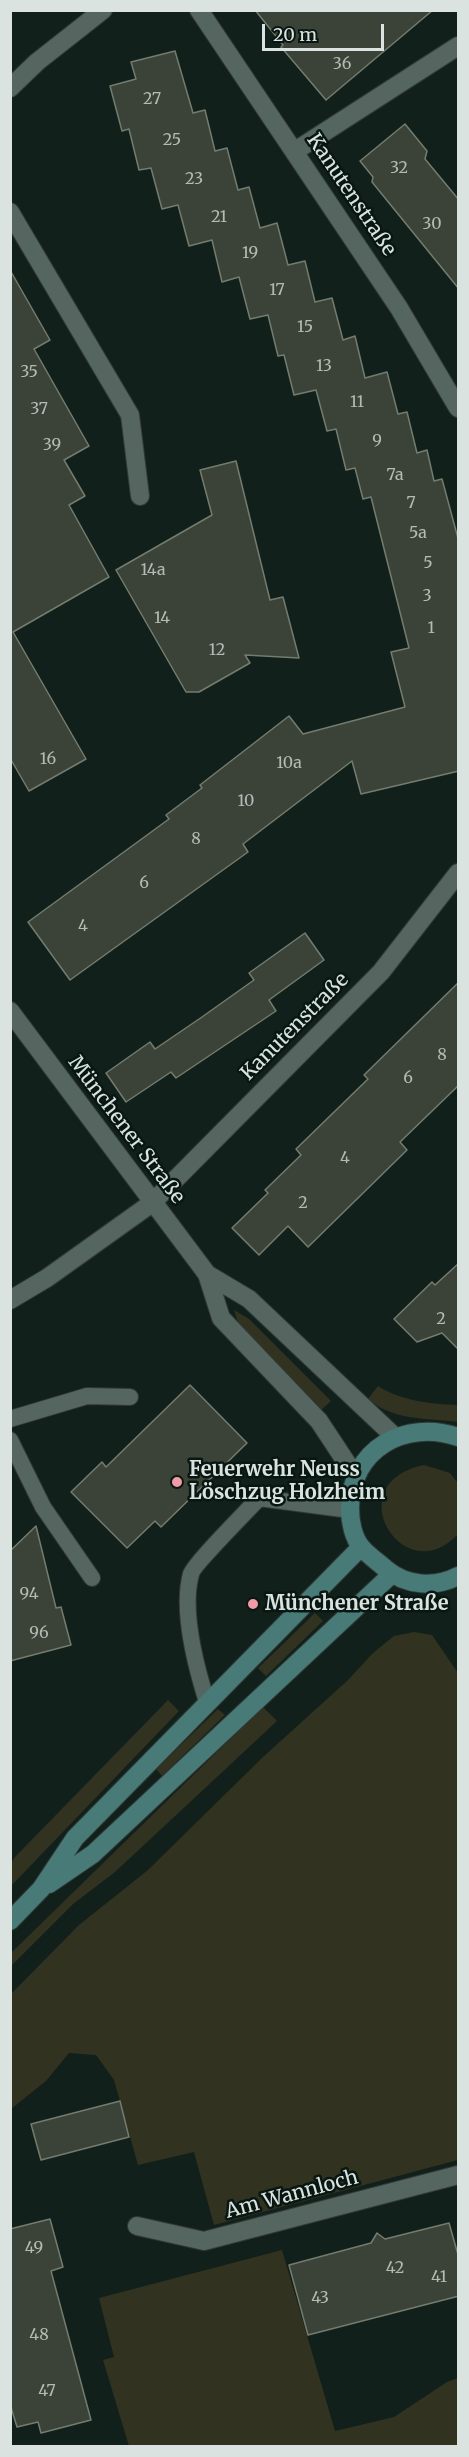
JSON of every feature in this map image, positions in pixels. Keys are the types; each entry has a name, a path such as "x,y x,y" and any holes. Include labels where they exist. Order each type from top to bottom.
{"main road":[{"path":"459,1437 428,1430 410,1431 395,1437 372,1453 356,1477 351,1494 350,1510 353,1529 361,1547 392,1574 423,1584 438,1584 459,1576"},
{"path":"10,1921 41,1889 75,1838 361,1547"},
{"path":"41,1889 93,1854 392,1574"}],"street":[{"path":"10,88 37,62 103,10"},
{"name":"Kanutenstraße","path":"199,10 399,308 459,408"},
{"path":"295,151 459,46"},
{"path":"10,212 130,415 140,496"},
{"name":"Kanutenstraße","path":"10,1300 47,1278 152,1203 381,972 459,873"},
{"name":"Münchener Straße","path":"10,1011 207,1274 220,1318 319,1421 356,1477"},
{"name":"Münchener Straße","path":"207,1274 249,1299 395,1437"},
{"name":"Am Wannloch","path":"137,2226 204,2241 459,2175"}],"lane":[{"path":"10,1419 87,1396 130,1397"},
{"path":"10,1440 43,1507 92,1578"},
{"path":"207,1702 194,1662 189,1608 191,1572 260,1498 350,1510"}],"green space":[{"path":"234,1310 249,1319 331,1401 320,1411 238,1322"},
{"path":"378,1386 397,1395 427,1403 458,1405 458,1422 411,1417 389,1411 368,1399"},
{"path":"424,1465 450,1473 458,1483 458,1534 437,1549 418,1551 400,1543 388,1528 382,1510 385,1492 398,1476"},
{"path":"315,1613 323,1621 266,1676 258,1668"},
{"path":"414,1632 432,1635 458,1673 458,2160 214,2225 194,2152 138,2165 114,2080 96,2055 69,2053 46,2081 11,2109 11,1994 79,1925 148,1870 263,1757 347,1681 373,1653 394,1636"},
{"path":"168,1700 179,1711 11,1886 11,1863 15,1857"},
{"path":"263,1707 277,1721 115,1872 73,1904 11,1966 11,1953"},
{"path":"218,1709 225,1715 162,1776 156,1769"},
{"path":"282,2250 335,2431 394,2417 447,2382 458,2378 458,2446 129,2446 103,2360 114,2357 99,2298"}],"building":[{"path":"255,10 433,10 326,100 281,47 283,45"},
{"path":"175,51 193,113 205,110 215,151 227,148 238,190 249,187 260,228 277,223 288,265 305,261 315,302 332,298 343,340 355,336 365,378 387,372 398,414 407,412 417,453 427,450 434,481 442,479 459,542 459,771 361,794 352,761 243,844 248,852 70,980 28,922 169,819 166,815 202,788 200,785 289,716 303,734 405,707 391,652 409,648 371,497 363,499 355,468 346,470 336,429 327,431 316,390 294,395 284,355 278,356 268,315 250,319 239,277 222,282 212,240 189,246 178,205 162,209 151,168 139,170 129,129 122,131 110,86 136,79 131,62"},
{"path":"405,124 427,151 425,159 459,200 459,289 372,182 373,177 360,161"},
{"path":"10,270 50,340 34,349 89,446 64,460 85,496 69,505 109,577 13,632 86,759 29,791 10,758"},
{"path":"236,461 270,600 283,597 299,658 245,655 250,663 199,692 186,692 116,570 212,515 200,470"},
{"path":"305,933 324,960 269,1000 276,1011 176,1078 171,1072 126,1102 106,1073 150,1042 155,1049 202,1017 254,980 249,973"},
{"path":"459,982 459,1085 400,1142 407,1150 308,1247 288,1226 259,1255 232,1228 268,1193 265,1190 301,1155 296,1149 368,1079 364,1075"},
{"path":"459,1263 459,1350 442,1333 417,1342 394,1319 432,1282 435,1285"},
{"path":"190,1385 247,1443 161,1527 155,1521 127,1548 71,1492 102,1462 106,1467"},
{"path":"36,1526 56,1608 61,1607 71,1645 10,1661 10,1551"},
{"path":"120,2101 129,2137 41,2160 31,2124"},
{"path":"50,2219 63,2267 51,2271 91,2420 41,2433 38,2422 17,2427 10,2404 10,2229"},
{"path":"449,2223 459,2258 459,2296 308,2335 289,2265 371,2243 377,2233 385,2239"}],"place":[{"name":"Feuerwehr Neuss Löschzug Holzheim","path":"177,1482"},
{"name":"Münchener Straße","path":"253,1604"}]}
